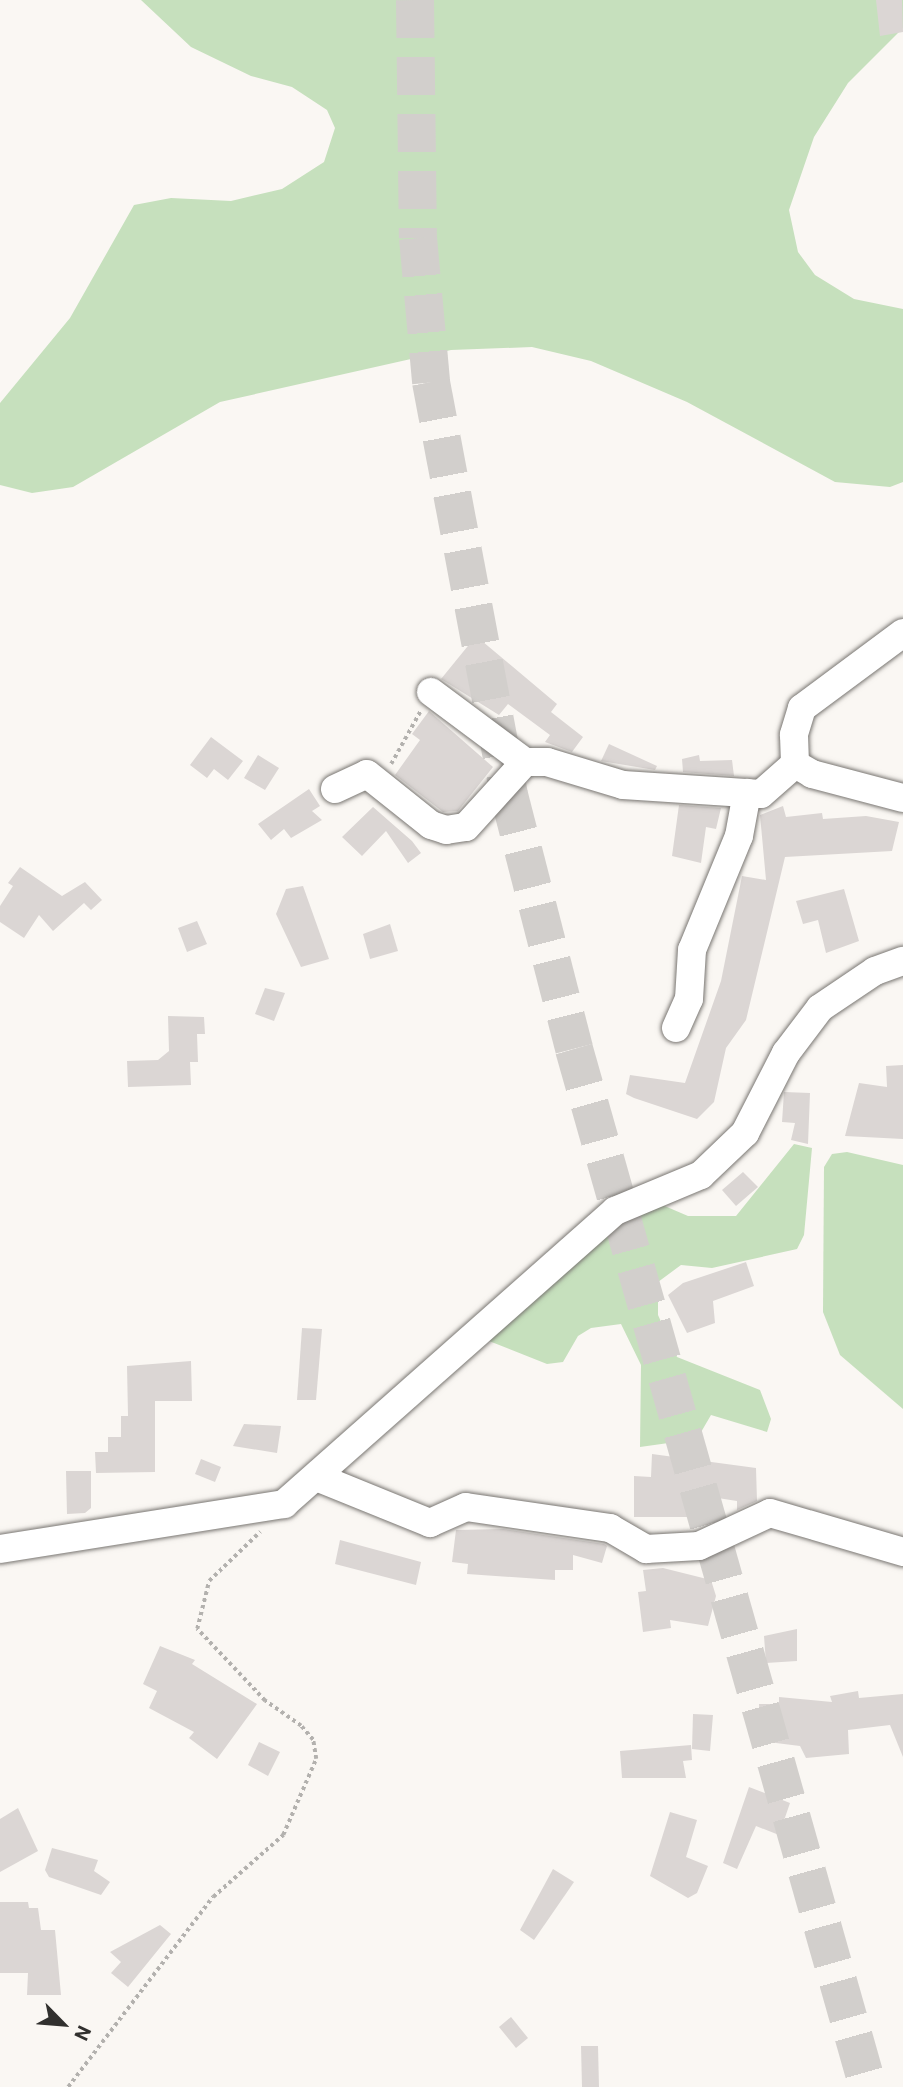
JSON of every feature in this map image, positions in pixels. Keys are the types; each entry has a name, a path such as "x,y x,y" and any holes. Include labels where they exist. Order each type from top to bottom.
{"street":[{"path":"431,692 525,762 547,762 623,785 761,794 795,764 802,708 903,633"},
{"path":"335,789 367,774 381,780 431,825 466,827 525,762"},
{"path":"795,764 903,798"},
{"path":"676,1028 688,999 692,950 739,836 747,793"},
{"path":"0,1549 284,1504 319,1478 615,1211 701,1175 745,1133 786,1053 820,1008 875,971 903,961"},
{"path":"319,1478 430,1523 466,1507 610,1528 646,1549 699,1546 770,1513 903,1552"}],"path":[{"path":"381,780 431,692"},
{"path":"68,2087 213,1897 283,1835 316,1759 313,1740 301,1726 265,1701 197,1629 209,1581 284,1504"}],"green space":[{"path":"141,0 903,0 903,28 848,83 814,137 789,210 798,252 815,275 854,299 903,309 903,482 890,487 835,482 687,402 591,361 532,347 451,350 220,402 73,487 32,493 0,485 0,403 70,318 134,205 171,198 231,201 282,189 324,162 335,128 327,110 292,87 251,76 191,47"},
{"path":"794,1144 812,1148 804,1235 797,1249 712,1268 681,1265 658,1282 658,1315 677,1357 760,1390 771,1419 767,1432 711,1415 697,1439 640,1447 641,1365 621,1324 591,1328 578,1336 563,1362 547,1364 489,1341 574,1240 660,1204 688,1216 736,1216"},
{"path":"847,1152 903,1165 903,1409 840,1355 823,1312 824,1167 832,1154"}],"building":[{"path":"876,0 902,0 903,32 880,36"},
{"path":"476,636 557,704 551,712 583,737 572,752 545,742 550,735 508,704 499,715 441,679"},
{"path":"429,711 493,767 458,811 443,812 395,775 420,740 412,734"},
{"path":"211,737 243,761 228,780 214,769 207,778 190,765"},
{"path":"609,744 657,766 655,770 601,761"},
{"path":"258,755 279,768 265,790 244,778"},
{"path":"699,755 700,761 732,760 734,776 683,772 682,759"},
{"path":"309,789 320,806 312,811 322,820 291,838 284,829 271,840 258,824"},
{"path":"679,805 721,808 716,829 706,827 701,863 672,856"},
{"path":"783,806 786,817 822,813 823,819 866,816 899,822 892,851 785,857 746,1020 726,1048 714,1102 697,1119 626,1094 630,1075 685,1083 721,981 742,876 766,880 760,815"},
{"path":"373,807 412,841 421,853 408,863 386,831 362,856 342,837"},
{"path":"20,867 62,896 85,882 102,900 91,910 84,903 53,931 39,915 24,938 0,922 0,906 13,886 8,883"},
{"path":"303,886 329,959 301,967 276,914 286,889"},
{"path":"844,889 859,941 826,953 818,920 803,924 796,901"},
{"path":"197,921 207,944 187,952 178,928"},
{"path":"390,924 398,951 370,959 363,934"},
{"path":"265,988 285,993 274,1021 255,1014"},
{"path":"168,1016 204,1017 205,1034 197,1034 198,1062 190,1062 191,1085 128,1087 127,1061 158,1060 169,1051"},
{"path":"903,1065 903,1139 845,1136 859,1083 887,1087 886,1066"},
{"path":"784,1092 810,1093 808,1144 791,1140 795,1123 782,1122"},
{"path":"743,1172 758,1187 736,1206 722,1190"},
{"path":"746,1262 754,1286 713,1301 715,1323 687,1333 668,1295 683,1283"},
{"path":"302,1328 322,1329 316,1400 297,1400"},
{"path":"191,1361 192,1401 155,1401 155,1472 96,1473 95,1452 108,1452 108,1437 121,1437 121,1416 128,1416 127,1366"},
{"path":"244,1424 281,1426 277,1453 233,1446"},
{"path":"652,1454 756,1468 757,1501 737,1510 737,1501 705,1496 702,1517 634,1517 634,1476 651,1477"},
{"path":"201,1459 221,1467 215,1482 195,1474"},
{"path":"66,1471 91,1471 91,1508 85,1513 67,1514"},
{"path":"503,1529 607,1546 602,1563 573,1555 573,1570 555,1570 555,1580 467,1574 468,1564 452,1562 456,1530"},
{"path":"340,1540 421,1562 416,1585 335,1564"},
{"path":"663,1568 711,1580 716,1596 708,1626 670,1620 671,1628 643,1632 638,1592 646,1591 643,1570"},
{"path":"797,1629 797,1661 766,1663 764,1636"},
{"path":"160,1646 195,1660 192,1664 257,1704 217,1759 189,1738 194,1732 149,1708 157,1691 143,1684"},
{"path":"858,1691 859,1698 903,1694 903,1757 890,1725 848,1730 849,1754 806,1758 800,1746 761,1741 759,1704 779,1704 779,1697 832,1702 830,1696"},
{"path":"693,1714 713,1715 710,1751 692,1749"},
{"path":"259,1742 280,1752 268,1776 248,1765"},
{"path":"691,1745 692,1760 683,1761 686,1778 622,1778 620,1751"},
{"path":"749,1787 790,1803 779,1835 756,1826 737,1869 723,1863"},
{"path":"18,1808 38,1851 0,1872 0,1819"},
{"path":"670,1812 697,1820 686,1857 708,1866 697,1893 688,1898 650,1876"},
{"path":"52,1848 98,1860 94,1871 110,1882 101,1895 49,1877 45,1870"},
{"path":"553,1869 574,1882 534,1940 520,1930"},
{"path":"0,1902 28,1902 29,1908 38,1908 41,1930 55,1930 61,1995 27,1995 28,1973 0,1973"},
{"path":"160,1925 171,1934 128,1987 111,1973 121,1962 110,1952"},
{"path":"511,2017 528,2038 516,2048 499,2027"},
{"path":"581,2046 598,2046 599,2087 582,2087"}],"tunnel":[{"path":"415,0 418,238 431,382 509,795 574,1049 868,2087"}]}
